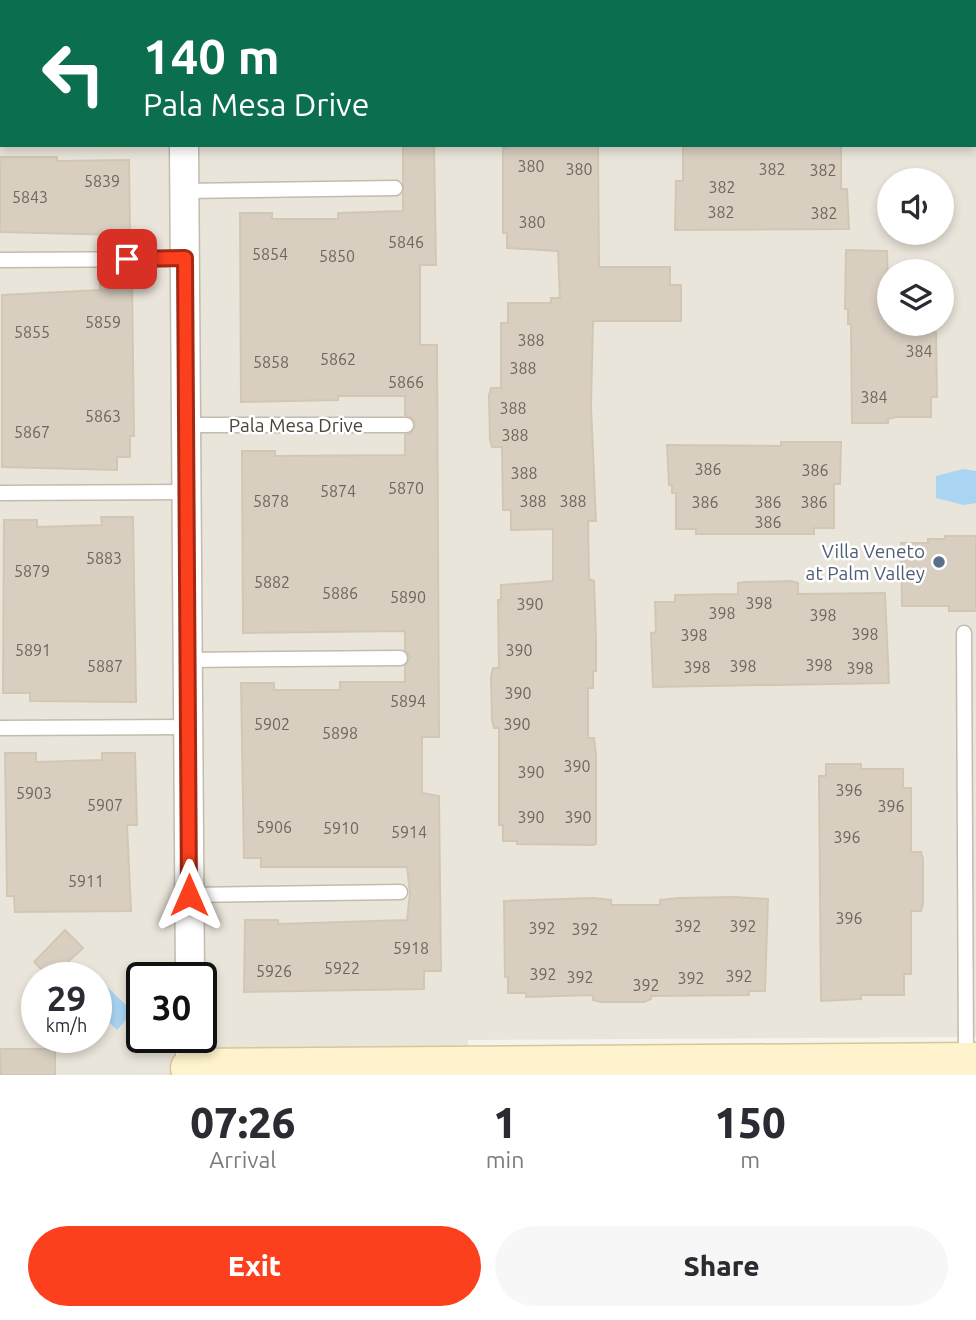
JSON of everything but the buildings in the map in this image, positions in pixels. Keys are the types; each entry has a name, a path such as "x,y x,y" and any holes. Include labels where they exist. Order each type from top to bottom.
{"street":[{"path":"184,147 190,962"},
{"path":"190,1060 634,1070 971,1062"}],"lane":[{"path":"184,191 396,188"},
{"path":"0,260 185,258"},
{"name":"Pala Mesa Drive","path":"186,425 406,425"},
{"path":"0,493 186,492"},
{"path":"964,633 971,1062"},
{"path":"187,660 400,658"},
{"path":"0,728 188,727"},
{"path":"189,895 400,892"}],"shaded area":[{"path":"0,147 976,147 976,1037 468,1040 467,1075 0,1075"}],"water":[{"path":"963,469 976,471 976,503 964,505 936,498 936,476"},
{"path":"112,992 126,1005 126,1020 117,1030 112,1025"}],"place":[{"name":"Villa Veneto at Palm Valley","path":"939,562"}],"route":[{"path":"127,259 185,258 189,895"}]}
